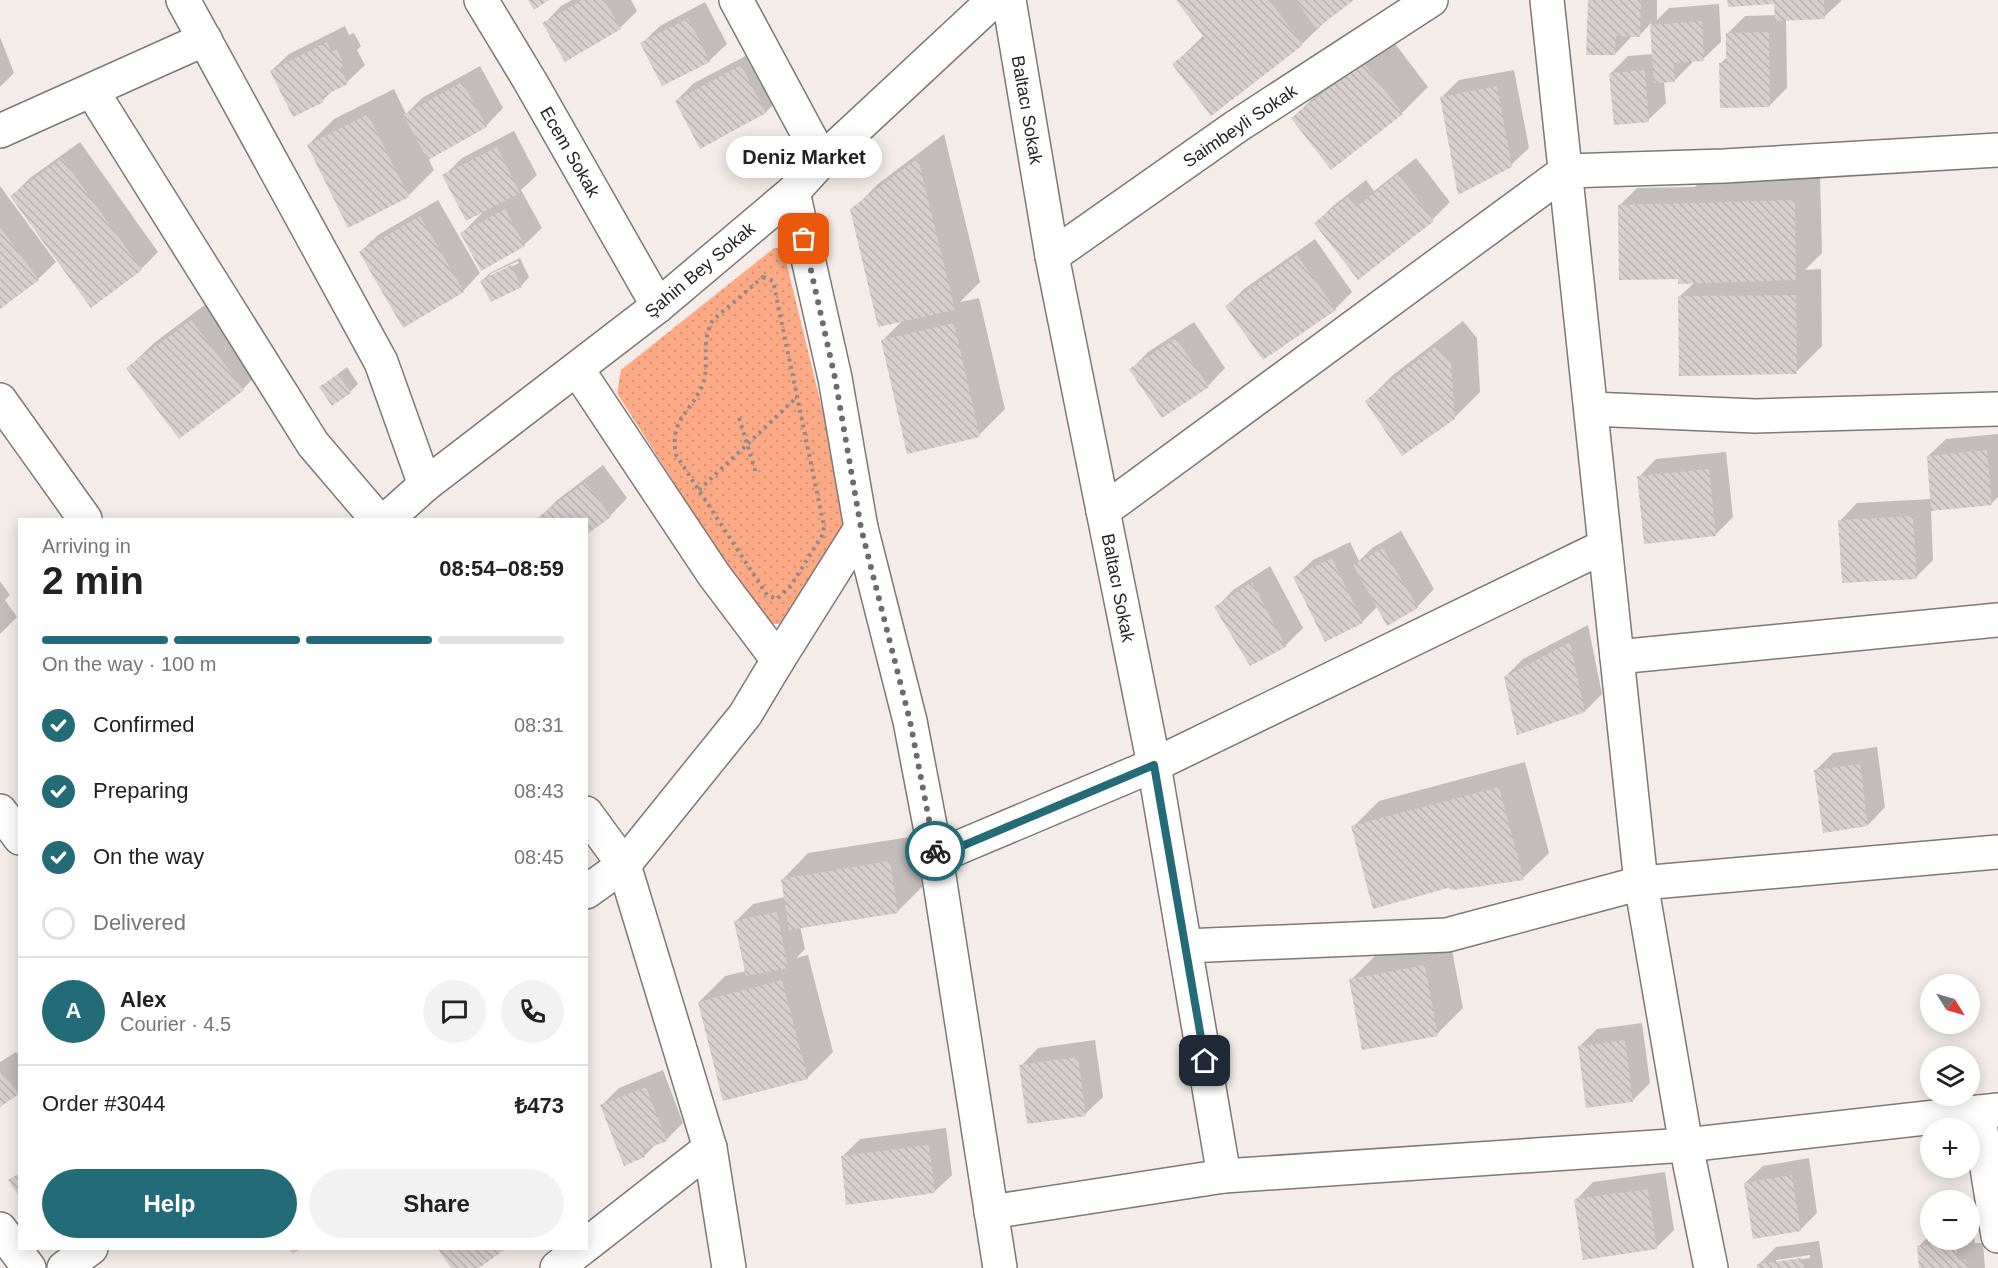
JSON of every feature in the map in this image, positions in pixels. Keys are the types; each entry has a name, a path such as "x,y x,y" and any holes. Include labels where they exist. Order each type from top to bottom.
{"street":[{"path":"183,0 381,362 425,484"},
{"name":"Ecem Sokak","path":"481,0 530,81 658,306"},
{"path":"736,0 822,160"},
{"name":"Şahin Bey Sokak","path":"388,518 425,484 658,306 793,192 822,160 994,0"},
{"name":"Baltacı Sokak","path":"1009,0 1052,256 1154,765 1224,1176"},
{"name":"Saimbeyli Sokak","path":"1052,256 1237,126 1431,0"},
{"path":"1547,0 1641,883 1686,1145 1711,1268"},
{"path":"0,131 205,39"},
{"path":"92,91 313,444 376,518"},
{"path":"1103,511 1566,171 1724,166 1998,150"},
{"path":"793,192 835,378 861,528 910,721 936,857 1000,1268"},
{"path":"577,369 714,575 778,660"},
{"path":"0,400 84,518"},
{"path":"1591,409 1755,416 1998,409"},
{"path":"588,891 624,865 745,715 861,528"},
{"path":"936,857 1154,765 1605,546"},
{"path":"1617,657 1998,620"},
{"path":"0,811 18,835"},
{"path":"588,816 624,865 710,1148 729,1268"},
{"path":"1185,946 1447,935 1641,883 1998,852"},
{"path":"991,1212 1224,1176 1686,1145 1988,1111 1998,1236"},
{"path":"588,1243 710,1148"},
{"path":"64,1268 88,1250"},
{"path":"556,1268 579,1250"}],"path":[{"path":"763,277 773,281 798,396 824,526 823,534 790,587 782,597 777,599 767,595 676,455 674,442 675,429 704,382 708,329 713,320 763,277"},
{"path":"699,490 798,396 835,378"},
{"path":"739,418 756,473"}],"shaded area":[{"path":"774,248 783,249 850,523 787,624 764,624 617,393 621,370"}],"building":[{"path":"528,0 549,0 534,10"},
{"path":"582,0 604,0 621,29 565,62 542,23"},
{"path":"1176,0 1269,0 1303,45 1211,116 1172,64 1205,39"},
{"path":"1296,0 1354,0 1316,29"},
{"path":"1588,0 1641,0 1640,37 1616,36 1615,55 1586,55"},
{"path":"1727,0 1824,0 1825,19 1775,21 1774,4 1728,7"},
{"path":"688,18 710,62 662,86 640,43"},
{"path":"1702,21 1704,61 1674,63 1675,82 1654,83 1650,25"},
{"path":"1769,32 1770,107 1720,108 1719,63 1726,63 1726,33"},
{"path":"327,42 332,52 337,49 344,65 340,67 348,84 321,97 324,102 293,117 270,71"},
{"path":"1363,62 1403,114 1331,170 1291,118"},
{"path":"741,65 766,113 700,149 675,101"},
{"path":"1645,70 1649,122 1614,125 1609,73"},
{"path":"462,82 487,127 428,160 403,115"},
{"path":"1497,86 1512,167 1458,195 1440,97"},
{"path":"368,114 409,197 348,228 307,145"},
{"path":"497,147 520,193 466,221 442,175"},
{"path":"62,158 142,270 91,308 10,196"},
{"path":"918,158 955,310 878,327 850,209"},
{"path":"1398,174 1434,221 1358,280 1314,223 1348,197 1356,207"},
{"path":"1795,200 1796,280 1678,284 1678,279 1619,280 1618,205"},
{"path":"505,209 525,246 481,271 460,233"},
{"path":"420,216 464,292 403,328 359,252"},
{"path":"0,227 39,280 0,309"},
{"path":"1297,255 1336,310 1263,360 1225,306"},
{"path":"511,265 522,287 491,302 480,281"},
{"path":"1796,295 1797,374 1679,376 1678,296"},
{"path":"191,320 244,390 179,439 126,368"},
{"path":"954,323 980,437 907,454 881,340"},
{"path":"1176,338 1209,387 1162,418 1129,369"},
{"path":"1436,346 1451,364 1455,419 1402,456 1365,401"},
{"path":"338,374 351,393 332,406 319,387"},
{"path":"1987,450 1992,505 1931,511 1927,456"},
{"path":"1709,469 1716,536 1644,544 1637,476"},
{"path":"585,482 611,517 588,534 588,518 537,518"},
{"path":"1913,516 1917,579 1842,583 1838,520"},
{"path":"1383,548 1418,608 1387,626 1353,565"},
{"path":"1332,558 1363,623 1325,642 1293,577"},
{"path":"1252,582 1286,647 1250,666 1214,607"},
{"path":"1570,642 1585,712 1517,735 1504,677"},
{"path":"1860,764 1868,826 1823,833 1814,770"},
{"path":"1499,787 1524,880 1454,890 1448,888 1373,909 1351,826"},
{"path":"890,861 898,913 789,930 781,879"},
{"path":"777,912 788,968 746,976 734,921"},
{"path":"1425,965 1438,1036 1362,1050 1349,979"},
{"path":"782,980 808,1079 723,1101 698,1002"},
{"path":"1625,1040 1633,1102 1586,1108 1578,1046"},
{"path":"1078,1057 1086,1116 1027,1124 1019,1065"},
{"path":"0,1070 18,1095 0,1107"},
{"path":"646,1087 667,1141 643,1150 645,1157 624,1166 600,1105"},
{"path":"929,1145 935,1193 846,1205 841,1156"},
{"path":"18,1174 18,1195 8,1180"},
{"path":"1792,1175 1801,1231 1753,1239 1744,1183"},
{"path":"1648,1189 1657,1249 1583,1260 1574,1199"},
{"path":"1917,1246 1920,1246 1920,1250 1957,1250 1958,1260 1966,1259 1967,1268 1919,1268"},
{"path":"438,1250 504,1250 479,1268 451,1268"},
{"path":"1802,1258 1804,1268 1757,1268 1757,1264"}],"way so far":[{"path":"804,239 835,378 861,528 910,721 935,851"}],"place":[{"name":"Deniz Market","path":"804,239"}],"route":[{"path":"935,851 936,857 1154,765 1205,1061"}]}
